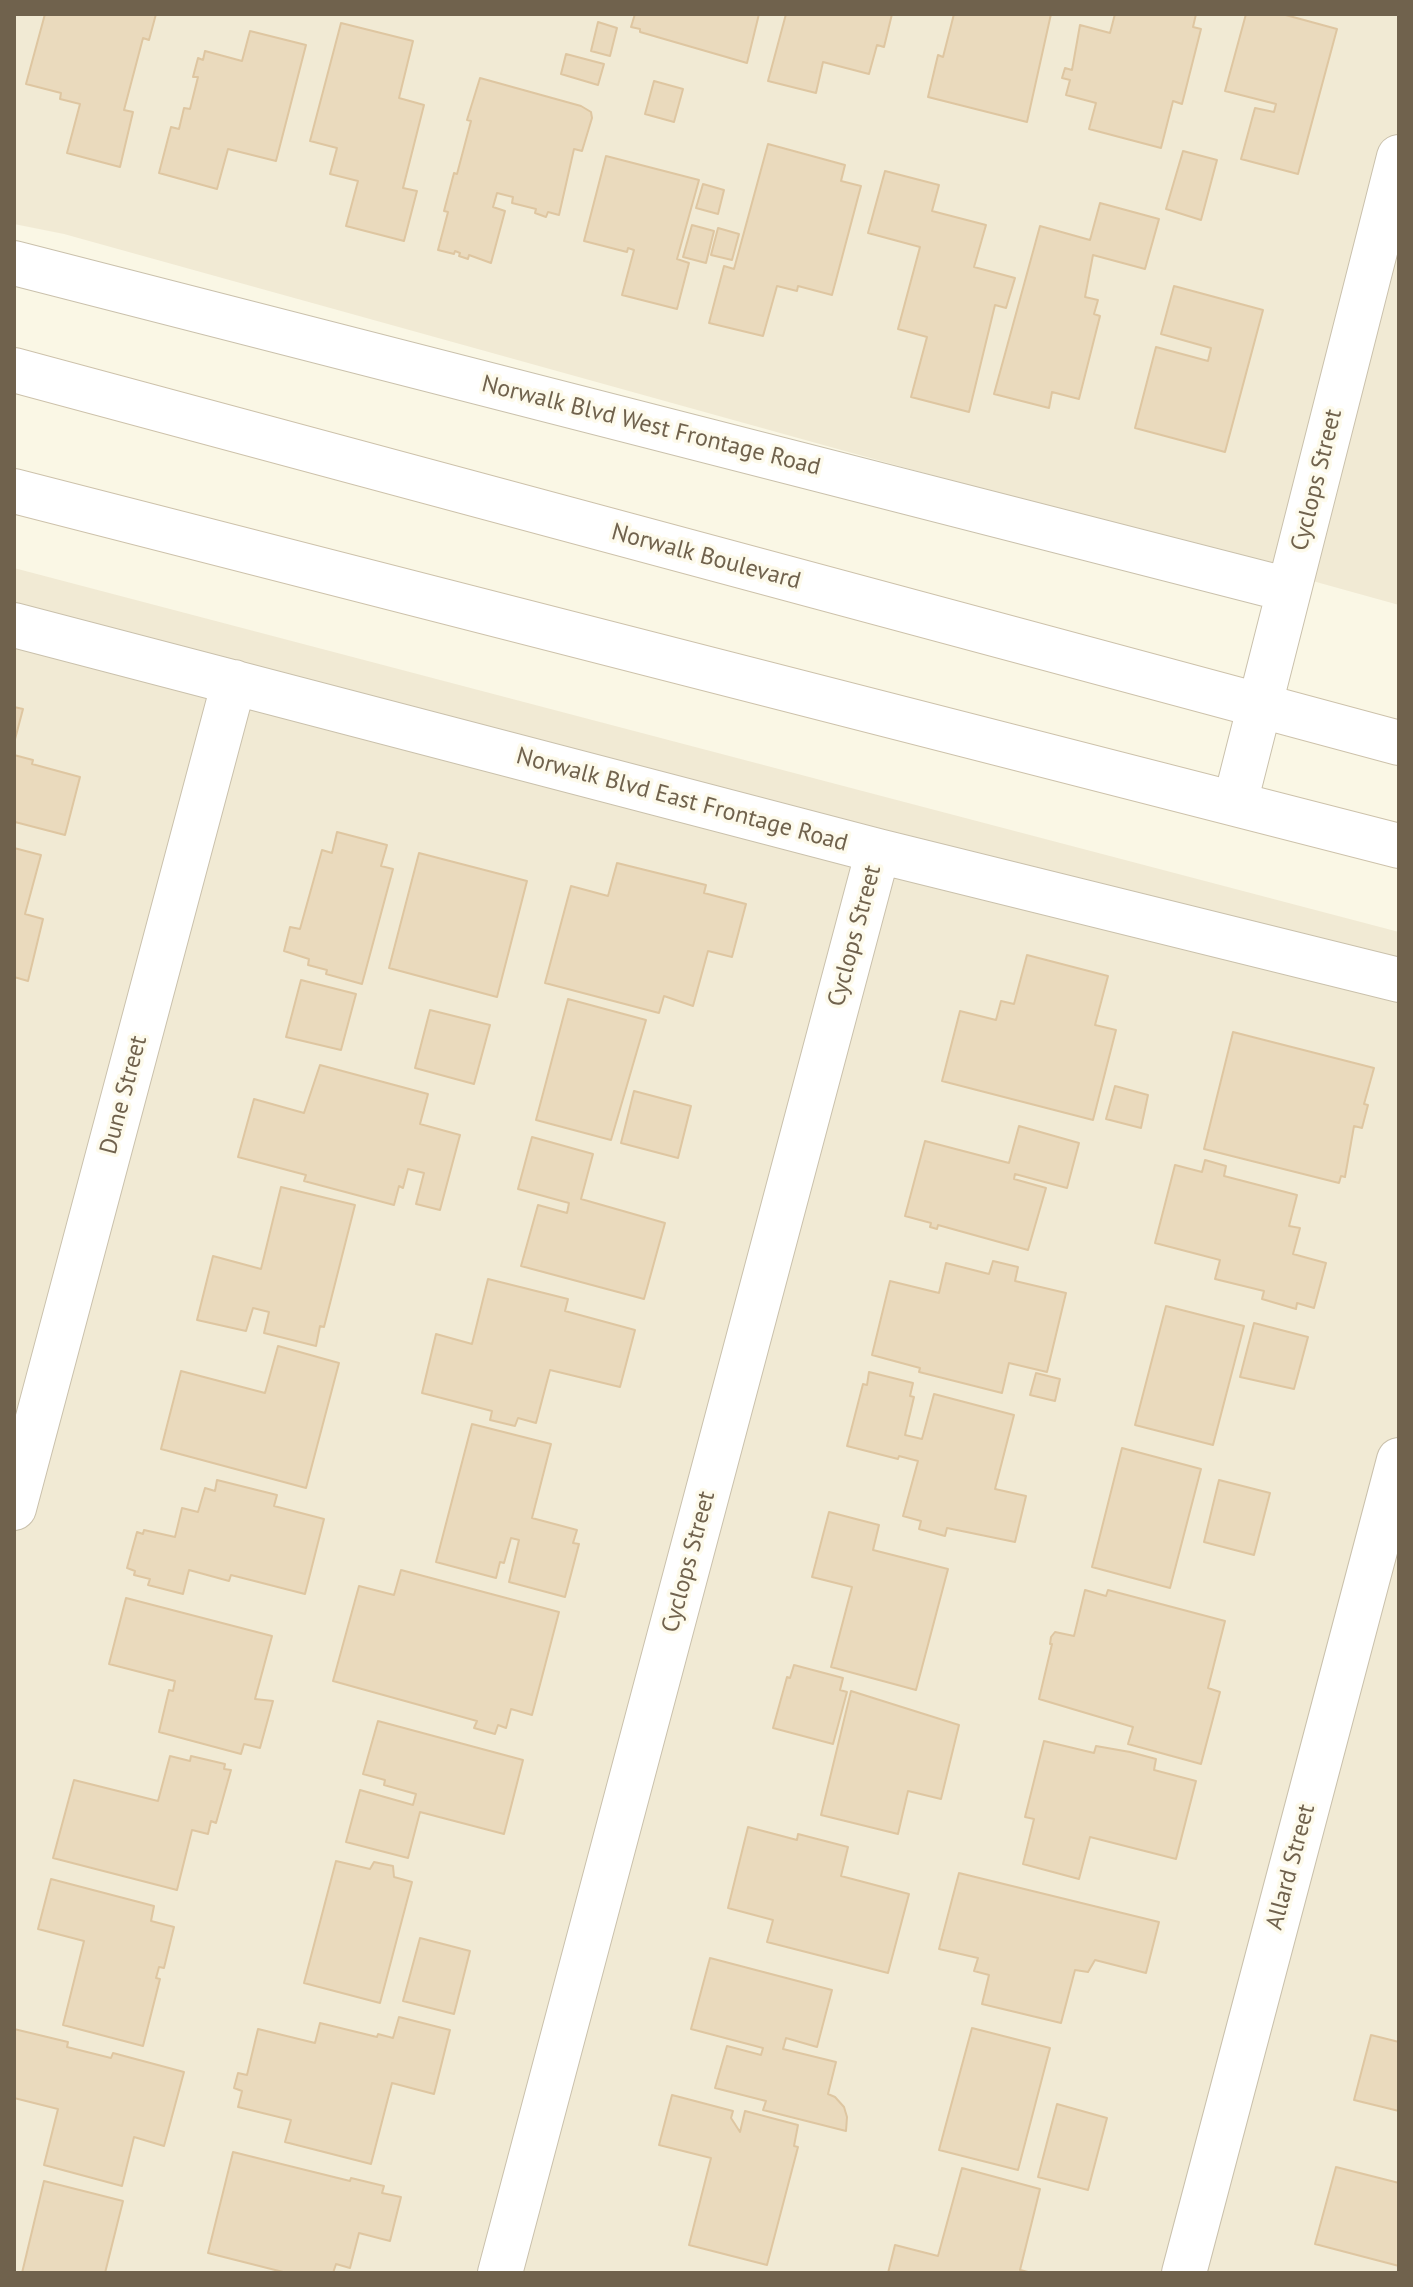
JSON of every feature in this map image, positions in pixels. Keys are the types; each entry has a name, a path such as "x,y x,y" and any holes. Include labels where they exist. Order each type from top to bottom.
{"street":[{"name":"Cyclops Street","path":"1235,803 1399,157"},
{"name":"Norwalk Blvd West Frontage Road","path":"14,263 1289,590"},
{"name":"Norwalk Boulevard","path":"14,370 1399,743"},
{"path":"14,491 1399,846"},
{"name":"Norwalk Blvd East Frontage Road","path":"14,625 878,851 1399,980"},
{"name":"Dune Street","path":"14,1508 234,682"},
{"name":"Cyclops Street","path":"500,2273 878,851"},
{"name":"Allard Street","path":"1184,2273 1399,1460"}],"shaded area":[{"path":"14,14 1399,14 1399,605 64,234 14,224"},
{"path":"14,568 1399,932 1399,2273 14,2273"}],"building":[{"path":"45,14 156,14 149,40 143,38 124,110 133,112 120,167 67,153 80,104 60,99 61,93 26,84"},
{"path":"635,14 759,14 747,63 640,32 640,29 631,27"},
{"path":"786,14 892,14 884,47 877,45 869,74 823,62 816,93 768,81"},
{"path":"954,14 1051,14 1027,122 928,97 938,55 943,57"},
{"path":"1115,14 1196,14 1193,27 1201,29 1182,104 1173,101 1161,148 1089,129 1096,103 1066,95 1070,80 1062,78 1065,68 1072,70 1080,25 1110,33"},
{"path":"1246,14 1282,14 1337,29 1298,174 1241,159 1255,108 1274,112 1276,104 1225,91"},
{"path":"598,22 617,28 610,56 591,51"},
{"path":"341,23 413,41 399,98 424,105 403,188 417,191 404,241 346,226 358,181 330,174 337,148 310,141"},
{"path":"250,31 306,45 276,161 228,149 217,189 159,173 171,127 179,129 184,108 190,109 198,77 193,77 198,58 203,60 205,51 242,61"},
{"path":"566,54 604,64 598,85 561,74"},
{"path":"480,78 581,106 591,112 592,118 582,151 574,149 559,215 548,212 546,217 535,213 536,209 512,203 513,197 497,193 493,207 505,211 491,263 469,255 468,259 459,256 460,253 455,251 454,254 438,250 448,212 444,211 454,173 457,174 471,121 467,120"},
{"path":"654,81 683,89 674,122 645,114"},
{"path":"768,144 845,165 841,181 861,186 832,295 798,286 797,291 777,286 763,336 709,323 724,266 734,269"},
{"path":"1183,151 1217,160 1201,220 1166,209"},
{"path":"606,156 699,180 677,259 689,263 677,309 622,295 634,250 628,248 627,252 584,241"},
{"path":"885,171 939,185 932,211 986,225 974,267 1015,278 1006,308 995,305 969,412 911,397 927,337 898,329 920,247 868,233"},
{"path":"703,184 724,190 718,214 696,208"},
{"path":"1100,203 1159,219 1145,269 1093,255 1085,297 1098,300 1094,314 1100,316 1079,399 1052,392 1049,408 994,394 1040,226 1090,240"},
{"path":"692,225 714,231 706,263 683,257"},
{"path":"718,228 739,234 732,260 711,255"},
{"path":"1174,286 1263,310 1225,452 1135,428 1156,347 1208,361 1211,348 1161,334"},
{"path":"14,707 23,709 14,743"},
{"path":"14,755 33,760 32,764 80,777 65,835 15,822 14,827"},
{"path":"337,832 387,845 381,866 393,869 362,984 326,974 327,970 308,965 309,959 284,951 290,927 300,929 322,850 332,853"},
{"path":"14,848 41,855 25,914 43,919 28,981 14,977"},
{"path":"419,853 527,881 497,997 389,968"},
{"path":"617,863 706,885 704,893 746,904 732,957 708,951 693,1006 664,996 659,1013 545,983 571,886 608,896"},
{"path":"1027,955 1108,976 1095,1025 1116,1030 1093,1120 942,1081 960,1011 996,1020 1001,1001 1014,1004"},
{"path":"301,980 356,994 341,1050 286,1037"},
{"path":"568,999 646,1020 611,1140 536,1120"},
{"path":"430,1010 490,1025 474,1084 415,1068"},
{"path":"1233,1032 1374,1068 1364,1104 1368,1105 1362,1128 1354,1126 1345,1177 1341,1176 1339,1183 1204,1149"},
{"path":"320,1065 428,1094 420,1124 460,1135 440,1210 416,1204 424,1173 408,1169 394,1205 304,1181 306,1175 238,1157 254,1099 304,1113"},
{"path":"1115,1086 1148,1095 1141,1128 1106,1119"},
{"path":"634,1091 691,1106 678,1158 621,1143"},
{"path":"1019,1126 1079,1143 1067,1188 1015,1174 1014,1179 1046,1188 1028,1250 938,1225 937,1229 930,1227 931,1223 905,1216 925,1141 1009,1163"},
{"path":"532,1137 593,1154 581,1199 665,1223 644,1299 521,1266 538,1205 567,1213 569,1203 518,1189"},
{"path":"1205,1160 1226,1166 1224,1176 1297,1195 1289,1226 1300,1228 1293,1254 1326,1263 1314,1308 1297,1303 1296,1309 1262,1299 1264,1291 1215,1279 1220,1260 1155,1243 1175,1165 1202,1172"},
{"path":"281,1187 355,1205 324,1327 320,1326 316,1346 264,1333 269,1312 253,1308 246,1331 197,1320 213,1256 261,1269"},
{"path":"993,1261 1018,1267 1015,1281 1066,1293 1047,1372 1009,1363 1002,1393 919,1372 920,1368 872,1355 890,1281 939,1293 946,1263 989,1274"},
{"path":"488,1279 568,1299 565,1311 635,1330 620,1387 550,1370 536,1423 518,1418 515,1426 490,1420 492,1411 422,1393 436,1334 472,1344"},
{"path":"1166,1306 1244,1326 1213,1445 1135,1425"},
{"path":"1254,1323 1308,1337 1294,1389 1240,1377"},
{"path":"278,1346 339,1363 306,1488 161,1449 181,1371 265,1393"},
{"path":"869,1372 913,1383 910,1396 914,1397 905,1435 922,1439 934,1394 1014,1415 995,1489 1026,1496 1015,1542 947,1528 945,1536 919,1529 921,1521 903,1516 918,1461 847,1446"},
{"path":"1036,1373 1060,1379 1055,1401 1030,1395"},
{"path":"472,1424 551,1444 532,1518 577,1530 573,1543 579,1544 565,1597 509,1582 519,1540 511,1538 496,1578 436,1562"},
{"path":"1122,1448 1201,1469 1170,1588 1092,1567"},
{"path":"217,1480 277,1495 274,1506 324,1519 305,1594 231,1575 229,1581 189,1570 183,1594 148,1585 150,1579 134,1575 135,1571 127,1568 137,1532 143,1534 144,1530 175,1537 182,1508 198,1512 205,1488 215,1491"},
{"path":"1219,1480 1270,1493 1254,1555 1204,1542"},
{"path":"829,1512 879,1525 873,1550 948,1569 916,1690 831,1667 852,1587 812,1577"},
{"path":"401,1570 559,1612 532,1715 511,1709 506,1728 498,1725 495,1734 474,1728 477,1721 333,1681 359,1586 394,1595"},
{"path":"1085,1590 1106,1596 1108,1590 1225,1621 1208,1688 1220,1692 1201,1764 1128,1744 1133,1727 1039,1699 1051,1637 1055,1632 1074,1636"},
{"path":"126,1598 272,1636 255,1699 273,1701 260,1748 244,1744 241,1754 159,1732 169,1690 173,1691 175,1681 109,1664"},
{"path":"794,1665 843,1678 840,1690 847,1692 833,1744 773,1728 787,1677 790,1678"},
{"path":"851,1691 959,1725 941,1799 908,1791 898,1834 821,1815"},
{"path":"378,1721 523,1760 504,1834 420,1812 408,1858 346,1842 360,1790 413,1805 416,1794 384,1785 385,1780 363,1774"},
{"path":"1044,1741 1094,1753 1096,1746 1130,1752 1156,1759 1154,1770 1196,1781 1176,1859 1090,1837 1079,1879 1023,1864 1034,1819 1025,1817"},
{"path":"170,1756 190,1761 191,1756 225,1764 224,1769 231,1770 216,1823 211,1821 208,1834 192,1830 177,1890 53,1858 74,1780 158,1801"},
{"path":"748,1827 797,1840 798,1834 848,1847 841,1876 909,1894 888,1973 767,1942 773,1920 728,1908"},
{"path":"336,1861 370,1869 374,1862 393,1866 394,1877 412,1882 380,2003 304,1983"},
{"path":"959,1873 1159,1922 1146,1973 1095,1960 1088,1972 1075,1970 1061,2023 982,2004 989,1975 974,1971 978,1958 939,1949"},
{"path":"51,1879 154,1906 151,1921 174,1927 164,1968 159,1967 156,1978 160,1979 143,2046 63,2025 84,1941 38,1929"},
{"path":"420,1938 470,1951 454,2014 403,2001"},
{"path":"710,1958 832,1990 817,2047 786,2038 783,2049 836,2062 828,2094 844,2107 846,2131 763,2110 766,2101 715,2088 727,2046 761,2055 763,2048 691,2029"},
{"path":"399,2017 450,2030 434,2094 392,2083 371,2164 285,2142 291,2120 238,2107 242,2091 234,2088 238,2073 247,2075 258,2029 315,2043 320,2023 393,2038"},
{"path":"972,2028 1050,2048 1018,2170 939,2150"},
{"path":"14,2029 68,2042 67,2047 111,2058 113,2053 184,2072 164,2146 134,2137 122,2186 44,2165 58,2109 14,2098"},
{"path":"1371,2035 1399,2042 1399,2111 1354,2100"},
{"path":"672,2095 733,2111 731,2118 740,2132 745,2111 798,2125 794,2146 798,2147 767,2265 689,2245 711,2158 659,2145"},
{"path":"1057,2104 1107,2118 1088,2190 1038,2177"},
{"path":"233,2152 350,2181 351,2178 384,2186 382,2193 401,2197 390,2241 359,2233 350,2268 336,2264 333,2273 287,2273 208,2253"},
{"path":"1336,2167 1399,2183 1399,2266 1315,2244"},
{"path":"962,2168 1040,2189 1020,2270 1032,2273 888,2273 895,2245 938,2256"},
{"path":"44,2181 123,2201 105,2273 22,2273"}]}
